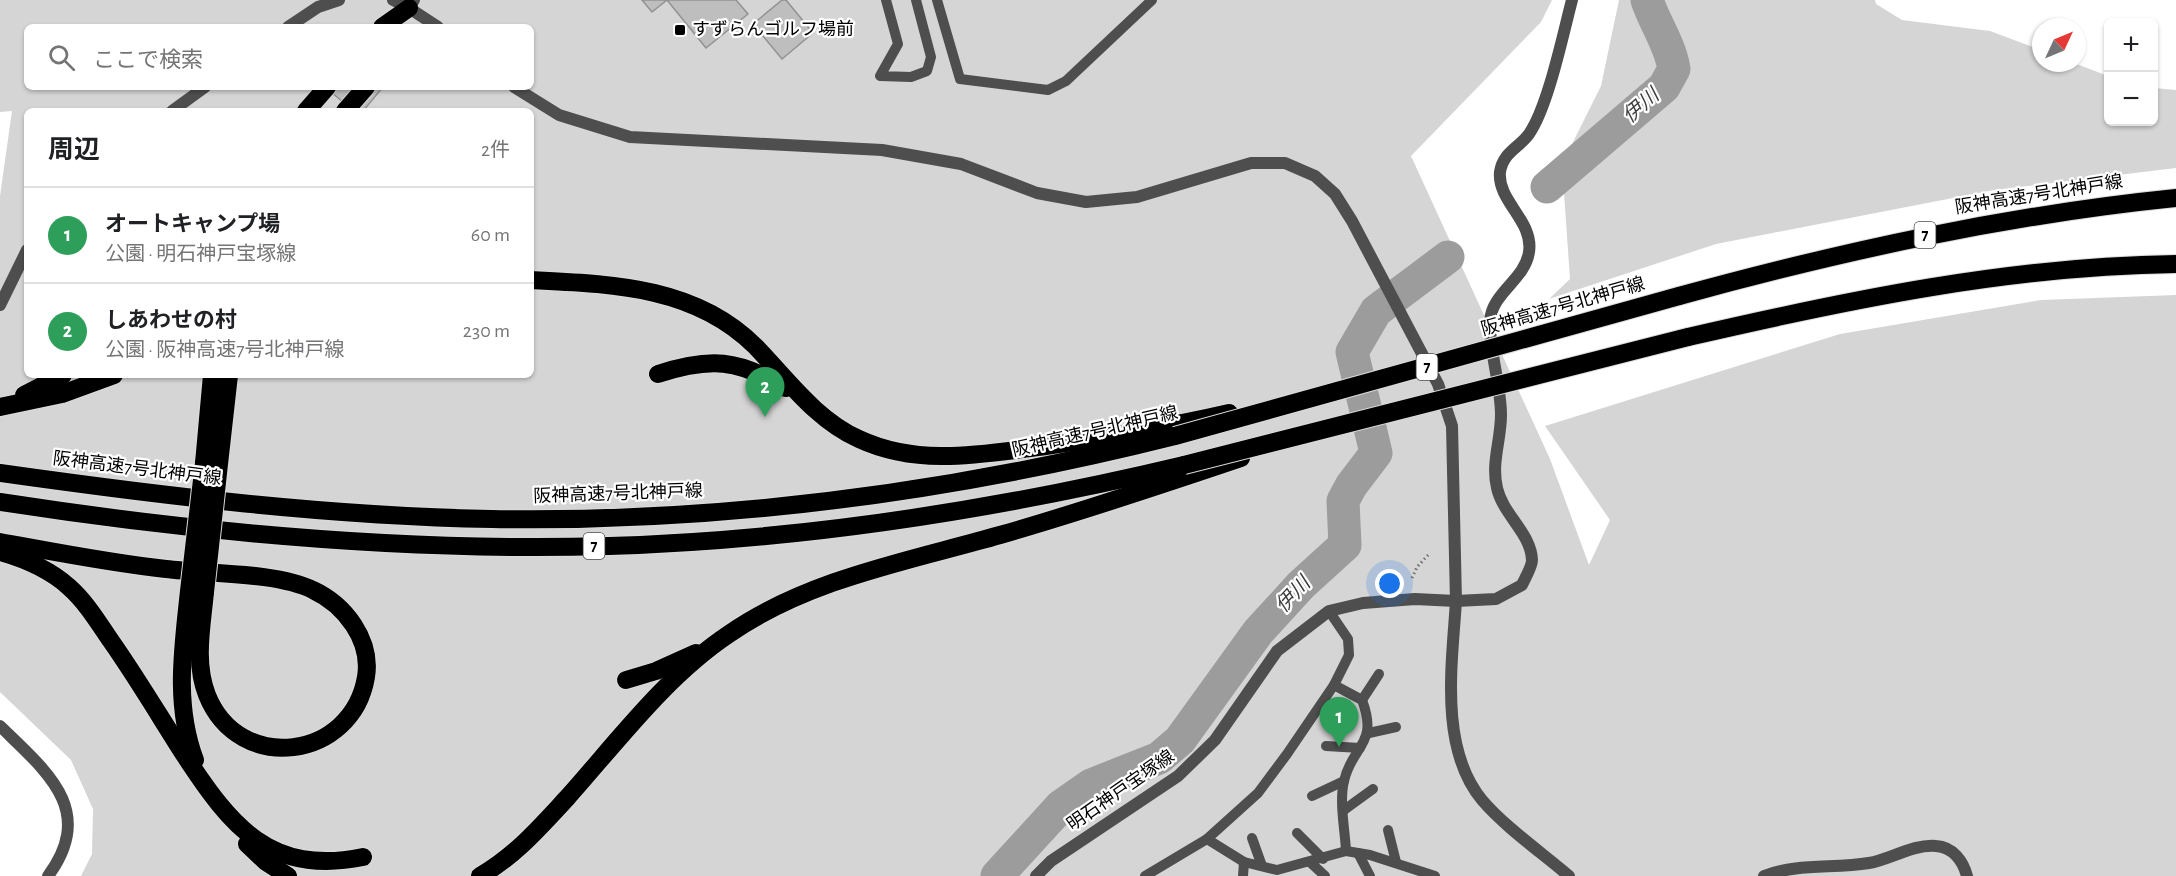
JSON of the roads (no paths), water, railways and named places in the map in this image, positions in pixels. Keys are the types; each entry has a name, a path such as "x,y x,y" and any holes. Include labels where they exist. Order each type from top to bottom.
{"highway":[{"path":"385,24 405,3"},
{"path":"403,24 405,3"},
{"path":"310,108 325,90"},
{"path":"348,108 363,90"},
{"name":"阪神高速7号北神戸線","path":"0,473 189,497 361,513 494,519 614,517 754,509 872,496 987,478 1097,456 1174,431 1394,376 1780,268 1944,231 2065,211 2176,198"},
{"name":"7","path":"480,876 523,845 660,696 714,644 754,619 832,584 1002,534 1185,471 1324,430 1688,337 1896,292 2062,271 2176,264"},
{"name":"7","path":"534,280 631,288 691,303 724,320 741,333 805,400 845,432 877,447 912,455 952,457 1174,431"},
{"path":"658,374 700,362 731,363 760,374 805,400"},
{"path":"0,406 42,388 58,378"},
{"path":"0,406 54,396 105,378"},
{"path":"212,378 212,464"},
{"path":"228,378 212,464 197,591 181,668 182,704 193,754 217,805 245,832 280,854 322,862 363,857"},
{"name":"7","path":"0,502 272,535 492,547 611,546 747,538 917,519 1185,471"},
{"path":"0,542 144,566 284,581 313,590 327,598 350,618 366,658 364,688 349,717 339,728 314,743 280,748 250,741 225,722 208,697 200,665 197,591"},
{"path":"0,552 45,570 68,586 84,603 131,670 217,805 254,851 288,876"},
{"path":"626,680 676,663 714,644"}],"street":[{"path":"292,24 318,7 339,0"},
{"name":"明石神戸宝塚線","path":"1036,876 1051,861 1178,776 1215,740 1277,651 1329,611 1363,603 1405,599 1456,601 1496,599 1522,585 1532,560 1524,533 1507,515 1497,487 1495,462 1501,414 1490,320 1495,304 1507,286 1525,268 1530,249 1524,223 1505,193 1500,173 1508,151 1528,135 1538,117 1572,0"},
{"path":"405,3 434,24"},
{"path":"176,108 201,90"},
{"path":"519,90 559,115 630,138 882,150 921,155 961,164 1037,193 1086,202 1137,196 1251,163 1285,163 1315,176 1335,194 1381,274 1438,384 1452,426 1456,601 1452,661 1454,739 1465,775 1483,801 1569,876"},
{"path":"0,305 24,256"},
{"path":"0,726 51,778 65,803 69,819 67,837 63,852 48,876"},
{"path":"1764,876 1796,866 1869,862 1918,848 1937,846 1952,851 1964,865 1966,876"}],"lane":[{"path":"886,0 898,44 880,76 912,77 927,71 931,57 916,0"},
{"path":"937,0 960,79 1048,90 1066,81 1152,0"},
{"path":"1145,876 1207,839 1258,793 1334,685 1349,655 1348,639 1329,611"},
{"path":"1362,700 1378,674"},
{"path":"1334,685 1362,700 1368,715 1369,733 1344,781 1344,810 1352,852 1370,876"},
{"path":"1369,733 1396,727"},
{"path":"1326,746 1360,748"},
{"path":"1312,796 1344,781"},
{"path":"1344,810 1372,789"},
{"path":"1388,830 1396,862"},
{"path":"1298,833 1323,859"},
{"path":"1252,838 1262,866"},
{"path":"1207,839 1244,862 1278,873 1352,852 1396,862 1412,872 1435,876"},
{"path":"1243,876 1244,862"},
{"path":"1311,863 1325,876"}],"waterway":[{"name":"伊川","path":"1547,187 1664,87 1674,69 1669,51 1647,0"},
{"name":"伊川","path":"997,876 1061,806 1091,785 1159,758 1180,740 1258,632 1301,585 1345,545 1343,501 1351,486 1376,453 1352,352 1376,311 1448,257"}],"place":[{"name":"すずらんゴルフ場前","path":"680,30"},
{"name":"しあわせの村","path":"765,417"},
{"name":"オートキャンプ場","path":"1339,747"}]}
